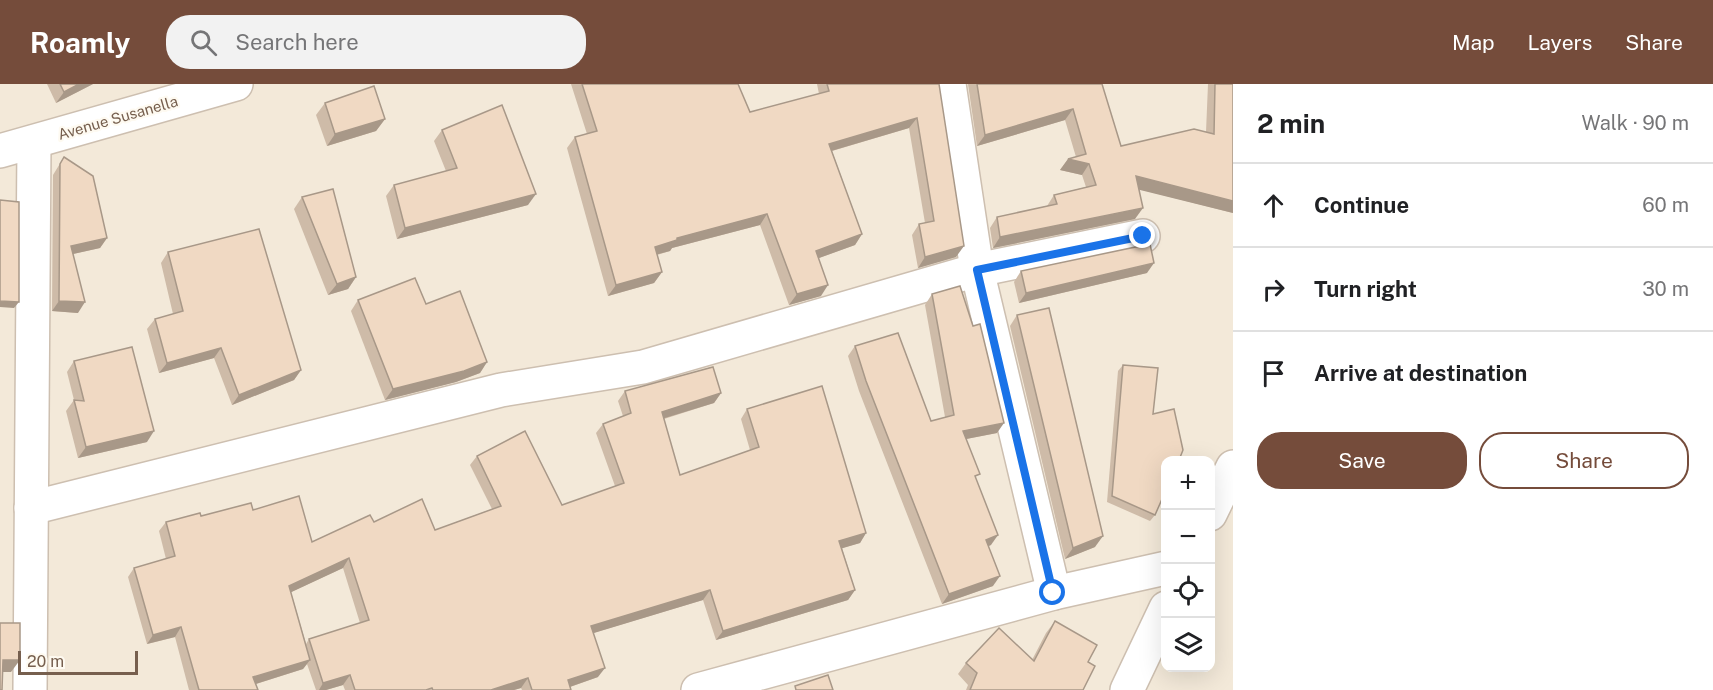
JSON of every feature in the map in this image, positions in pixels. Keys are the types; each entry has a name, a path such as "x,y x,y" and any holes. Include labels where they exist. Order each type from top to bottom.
{"street":[{"name":"Avenue Susanella","path":"0,152 236,84"},
{"path":"949,84 977,270 1053,593"},
{"path":"30,690 34,142"},
{"path":"31,508 501,390 643,367 977,270 1143,236"},
{"path":"1212,510 1233,468"},
{"path":"698,690 1053,593 1161,569"},
{"path":"1127,690 1161,618"}],"shaded area":[{"path":"0,84 1233,84 1233,690 0,690"}],"building":[{"path":"60,84 79,84 64,92"},
{"path":"582,84 738,84 750,112 829,91 827,84 939,84 964,246 925,257 919,224 934,221 917,118 829,144 862,234 816,251 828,285 797,294 767,214 677,238 677,240 655,247 662,272 616,285 575,137 597,131"},
{"path":"977,84 1102,84 1121,146 1194,129 1214,134 1215,84 1233,84 1233,201 1136,176 1143,208 1000,237 997,217 1057,204 1054,195 1096,185 1089,164 1068,159 1086,154 1073,109 985,135"},
{"path":"374,86 385,119 335,134 325,103"},
{"path":"502,105 536,194 405,228 394,185 457,168 442,130"},
{"path":"64,157 93,176 107,238 71,246 85,302 59,301 60,164"},
{"path":"333,189 356,277 337,284 302,197"},
{"path":"0,200 19,202 19,302 0,301"},
{"path":"259,229 301,370 239,395 221,348 167,363 155,319 183,311 168,252"},
{"path":"1150,244 1154,263 1026,293 1021,271"},
{"path":"415,278 426,304 460,291 487,362 464,371 393,389 358,300"},
{"path":"960,286 973,326 980,324 1004,423 963,431 980,474 975,476 998,535 986,540 1000,576 949,594 866,381 855,346 898,333 931,421 954,415 932,294"},
{"path":"1049,308 1103,536 1073,548 1017,315"},
{"path":"132,347 154,431 86,447 74,400 84,401 74,361"},
{"path":"1123,365 1158,368 1153,414 1174,409 1183,450 1181,456 1161,456 1161,501 1155,515 1112,496"},
{"path":"713,367 721,393 662,412 680,475 759,447 747,409 822,386 866,533 839,541 855,590 723,631 710,590 591,626 605,668 568,680 571,690 532,690 528,678 491,690 433,690 432,688 426,690 355,690 350,675 323,683 309,639 369,620 349,558 289,586 310,660 253,677 258,690 199,690 181,627 153,635 134,568 175,556 166,522 251,503 253,510 299,496 312,542 370,515 374,522 422,499 435,530 501,506 477,456 525,431 562,505 624,483 603,424 631,413 625,391"},
{"path":"1055,621 1097,645 1088,662 1095,666 1083,690 970,690 977,673 966,663 999,628 1034,661"},
{"path":"0,623 20,623 20,660 3,660 2,690 0,690"},
{"path":"828,675 833,690 796,690 795,686"}],"route":[{"path":"1053,593 977,270 1143,236"}]}
